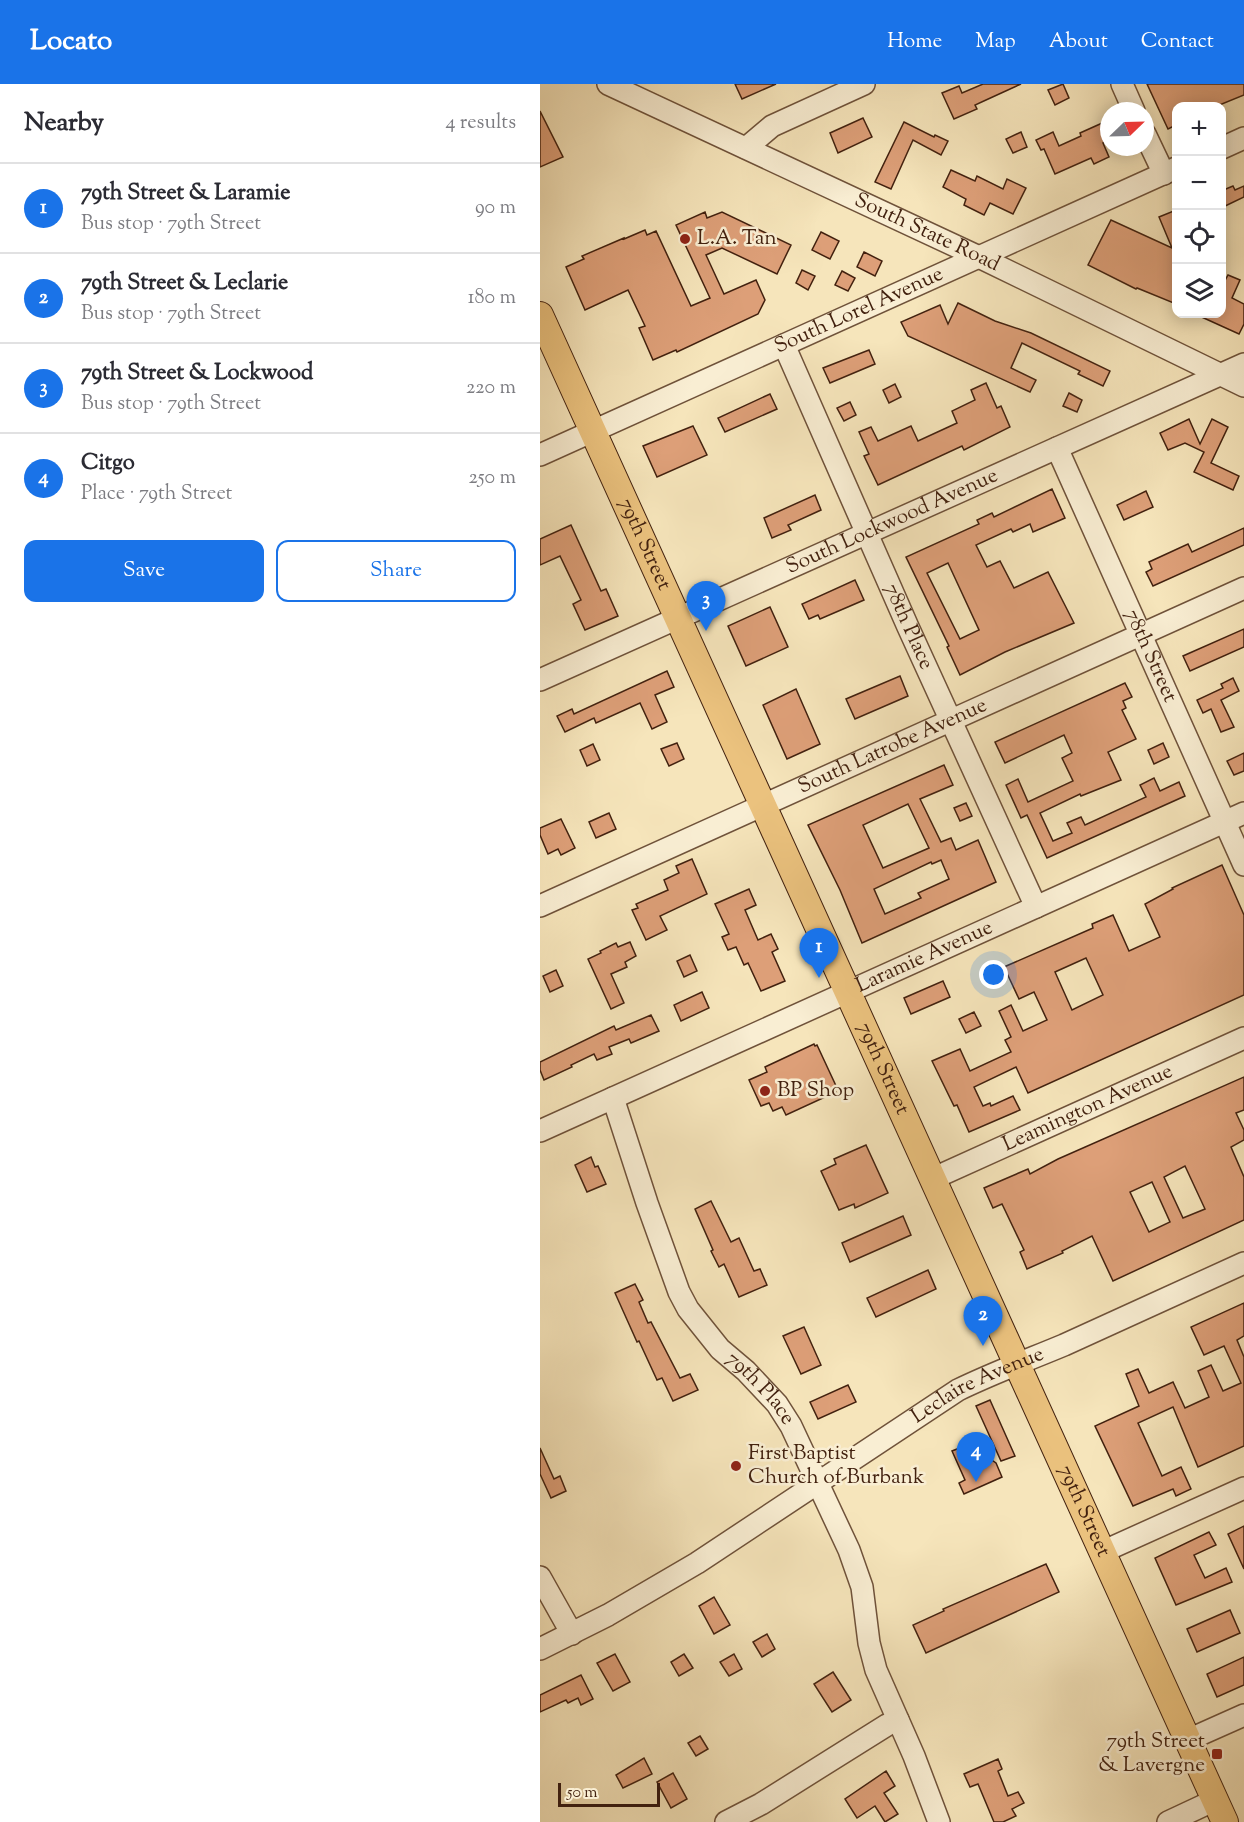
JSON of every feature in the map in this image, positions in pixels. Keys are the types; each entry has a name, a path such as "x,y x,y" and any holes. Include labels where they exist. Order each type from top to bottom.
{"main road":[{"name":"79th Street","path":"540,315 1220,1811"}],"street":[{"name":"South State Road","path":"608,84 980,257 1244,386"},
{"path":"746,148 772,126 864,84"},
{"path":"1122,84 1130,102"},
{"path":"1226,146 1244,138"},
{"path":"1154,147 1170,171"},
{"name":"South Lorel Avenue","path":"540,455 1170,171"},
{"name":"78th Place","path":"784,345 1036,907"},
{"name":"South Lockwood Avenue","path":"540,680 1244,364"},
{"name":"78th Street","path":"1057,448 1244,865"},
{"name":"South Latrobe Avenue","path":"540,906 1244,588"},
{"name":"Laramie Avenue","path":"540,1131 1244,813"},
{"name":"Leamington Avenue","path":"932,1179 1244,1038"},
{"name":"79th Place","path":"613,1098 647,1203 688,1309 720,1349 746,1371 777,1404 791,1426 857,1570 862,1587 872,1657 939,1822"},
{"name":"Leclaire Avenue","path":"540,1649 608,1615 698,1563 958,1390 1244,1263"},
{"path":"1102,1552 1244,1488"},
{"path":"540,1577 572,1634"},
{"path":"1188,1740 1244,1714"},
{"path":"726,1822 760,1804 886,1725 898,1720"},
{"path":"1168,1822 1220,1811"}],"building":[{"path":"735,84 776,84 742,99"},
{"path":"983,84 1021,84 975,105 977,109 954,119 942,93 959,86 962,93"},
{"path":"1063,84 1069,98 1055,105 1048,90"},
{"path":"1147,84 1244,84 1244,95 1226,102 1172,102 1172,127 1168,129"},
{"path":"540,111 563,157 540,167"},
{"path":"863,118 872,137 838,153 830,133"},
{"path":"904,122 934,137 935,135 948,141 941,155 913,140 891,189 875,182"},
{"path":"1100,124 1100,156 1109,157 1094,164 1091,158 1055,174 1044,149 1041,150 1036,140 1053,132 1059,146 1081,136 1080,133"},
{"path":"1021,132 1027,147 1013,153 1006,139"},
{"path":"951,170 975,181 977,176 1003,189 1007,179 1026,188 1013,214 990,203 984,215 964,205 966,199 943,187"},
{"path":"1233,186 1235,190 1244,186 1244,197 1226,206 1226,189"},
{"path":"705,212 707,218 722,212 791,245 777,274 722,248 706,255 724,294 756,280 765,300 758,314 677,352 676,350 653,360 639,328 645,326 628,290 585,310 566,267 584,259 582,256 624,238 645,230 647,235 656,231 691,306 710,298 676,225"},
{"path":"1172,212 1172,248 1159,217"},
{"path":"1111,220 1172,248 1172,302 1136,289 1088,265"},
{"path":"821,232 839,241 830,259 812,250"},
{"path":"864,252 882,261 875,276 857,267"},
{"path":"802,270 815,276 808,290 796,283"},
{"path":"842,271 855,278 848,291 835,285"},
{"path":"1228,275 1240,280 1232,298 1244,304 1244,324 1239,334 1204,318 1226,318 1226,279"},
{"path":"958,303 995,321 1031,333 1110,371 1103,386 1078,374 1080,371 1022,343 1011,368 1036,380 1030,392 908,336 901,322 940,305 948,324"},
{"path":"869,350 875,364 830,383 823,368"},
{"path":"986,383 997,408 1001,406 1010,427 964,450 962,446 878,485 864,456 869,454 859,432 871,427 878,441 911,426 918,441 957,423 952,411 975,400 971,390"},
{"path":"895,384 901,397 889,403 883,390"},
{"path":"1069,393 1082,400 1077,412 1063,406"},
{"path":"770,394 777,409 725,432 718,418"},
{"path":"850,402 856,415 844,421 837,408"},
{"path":"1189,419 1200,444 1212,419 1228,427 1211,463 1239,476 1233,490 1194,472 1204,452 1185,443 1168,450 1160,433"},
{"path":"693,426 707,455 657,477 643,446"},
{"path":"1052,489 1065,518 1033,532 1030,524 1013,532 1011,529 976,545 987,567 1000,561 1014,588 1048,572 1074,623 1005,652 960,675 947,647 949,646 906,557 979,524 977,520 992,513 994,517","holes":["948,563 979,630 960,639 927,573"]},
{"path":"1146,491 1153,507 1124,520 1117,505"},
{"path":"815,495 821,510 788,525 791,530 772,538 764,518"},
{"path":"571,525 601,591 606,589 618,616 585,630 573,604 581,600 560,556 540,565 540,539"},
{"path":"1244,528 1244,545 1153,586 1146,572 1152,569 1149,562 1188,544 1192,552"},
{"path":"855,580 864,600 820,619 818,615 809,619 802,604"},
{"path":"770,607 788,647 746,666 728,626"},
{"path":"1244,629 1244,647 1190,671 1183,656"},
{"path":"667,671 674,687 655,695 667,722 652,729 640,703 596,723 594,718 565,732 557,716 572,709 574,714"},
{"path":"900,676 908,696 855,719 846,699"},
{"path":"1233,678 1239,691 1221,700 1234,727 1221,732 1211,709 1203,713 1197,700 1223,688 1221,684"},
{"path":"1125,683 1132,697 1123,701 1126,708 1122,710 1136,739 1108,752 1121,780 1081,796 1080,794 1040,813 1053,841 1072,833 1067,823 1081,817 1085,825 1146,797 1140,785 1154,778 1160,791 1179,782 1185,796 1047,858 1027,815 1021,818 1006,785 1018,779 1028,802 1073,781 1062,758 1072,753 1064,735 1005,763 995,742"},
{"path":"796,689 820,744 787,759 763,705"},
{"path":"677,743 684,759 669,766 661,749"},
{"path":"1163,743 1169,757 1154,764 1148,750"},
{"path":"593,744 600,760 587,766 580,750"},
{"path":"1244,753 1244,771 1234,775 1227,761"},
{"path":"944,765 953,785 920,799 941,842 951,838 956,850 978,840 996,882 862,943 840,890 808,825","holes":["908,804 929,848 883,868 863,825","941,860 949,879 918,893 921,898 885,914 874,889 931,862 932,864"]},
{"path":"966,803 972,816 960,821 954,808"},
{"path":"609,813 616,829 596,838 589,822"},
{"path":"561,819 575,848 561,855 558,849 548,854 540,835 540,828"},
{"path":"692,859 707,894 660,916 667,930 646,940 632,910 638,908 636,904 668,890 664,880 679,873 676,866"},
{"path":"1222,865 1244,915 1244,995 1028,1093 1016,1067 974,1087 983,1106 990,1103 991,1106 1013,1096 1020,1110 969,1132 957,1105 954,1106 932,1061 960,1049 970,1071 1011,1052 1005,1040 1011,1037 999,1011 1011,1005 1023,1031 1047,1020 1034,992 1019,999 1004,967 1093,928 1092,924 1113,915 1129,951 1160,937 1145,904 1172,888","holes":["1086,958 1103,995 1072,1010 1055,972"]},
{"path":"749,889 756,905 745,910 758,940 771,934 778,949 772,952 785,981 761,991 748,963 744,965 736,947 728,950 722,937 729,934 715,904"},
{"path":"630,942 636,956 625,962 627,967 611,974 624,1003 611,1009 588,959 616,943 618,947"},
{"path":"690,955 697,971 684,977 677,961"},
{"path":"556,970 563,986 550,992 543,976"},
{"path":"943,981 950,997 911,1014 904,998"},
{"path":"702,992 709,1008 681,1021 674,1005"},
{"path":"974,1012 981,1026 966,1033 959,1019"},
{"path":"651,1015 659,1031 631,1043 629,1039 609,1047 612,1054 597,1060 594,1054 544,1080 540,1062 614,1026 616,1030"},
{"path":"814,1044 817,1045 837,1088 834,1090 836,1092 786,1115 782,1107 773,1111 769,1103 761,1106 749,1080 767,1072 765,1067"},
{"path":"1244,1077 1244,1110 1236,1113 1244,1130 1244,1140 1231,1147 1244,1177 1244,1220 1113,1281 1092,1236 1062,1251 1063,1253 1027,1269 1020,1252 1024,1250 1002,1204 993,1208 984,1188 1028,1169 1030,1174 1058,1159","holes":["1185,1166 1205,1209 1183,1218 1164,1177","1152,1182 1170,1222 1149,1232 1130,1192"]},
{"path":"866,1145 888,1193 855,1208 854,1204 839,1210 821,1171 836,1164 834,1159"},
{"path":"591,1157 606,1184 587,1192 575,1165"},
{"path":"711,1201 731,1242 739,1238 754,1271 760,1269 767,1285 739,1297 724,1264 719,1267 695,1209"},
{"path":"903,1216 911,1235 850,1262 842,1243"},
{"path":"928,1270 936,1289 876,1317 867,1298"},
{"path":"635,1284 643,1300 639,1302 648,1323 651,1322 680,1378 690,1374 698,1390 673,1401 662,1378 657,1380 615,1293"},
{"path":"1244,1303 1244,1336 1237,1340 1244,1357 1244,1446 1198,1467 1173,1407 1138,1423 1162,1476 1181,1467 1191,1489 1176,1496 1173,1489 1133,1506 1095,1426 1139,1406 1126,1374 1138,1369 1149,1393 1173,1382 1185,1408 1209,1397 1198,1371 1211,1365 1223,1391 1241,1383 1224,1346 1204,1355 1191,1327"},
{"path":"804,1327 821,1365 801,1374 783,1336"},
{"path":"848,1385 856,1402 818,1419 810,1402"},
{"path":"990,1400 1015,1456 1001,1461 976,1406"},
{"path":"967,1445 996,1463 1002,1477 964,1494 959,1483 965,1480 952,1451"},
{"path":"540,1448 554,1479 560,1476 566,1491 551,1498 540,1474"},
{"path":"1244,1526 1244,1569 1228,1534"},
{"path":"1209,1532 1216,1545 1194,1555 1205,1578 1226,1568 1232,1582 1176,1605 1155,1558"},
{"path":"1046,1564 1059,1592 926,1653 913,1625 944,1611 943,1609"},
{"path":"714,1597 730,1625 714,1634 699,1606"},
{"path":"1230,1610 1240,1633 1197,1652 1187,1629"},
{"path":"767,1634 775,1649 762,1657 753,1642"},
{"path":"615,1654 630,1682 613,1691 597,1663"},
{"path":"684,1654 693,1668 679,1676 671,1662"},
{"path":"734,1654 742,1669 729,1676 720,1662"},
{"path":"1244,1657 1244,1685 1217,1697 1207,1674"},
{"path":"833,1672 851,1700 832,1712 814,1684"},
{"path":"581,1675 593,1699 581,1705 578,1698 568,1703 566,1700 540,1712 540,1695"},
{"path":"700,1736 708,1749 696,1756 688,1743"},
{"path":"644,1758 652,1774 623,1788 616,1775"},
{"path":"998,1759 1002,1769 998,1771 1008,1796 1018,1792 1024,1803 1012,1809 1016,1816 1003,1822 994,1822 978,1784 970,1787 964,1774"},
{"path":"886,1771 895,1786 884,1793 898,1814 885,1822 875,1806 857,1818 845,1799"},
{"path":"673,1773 687,1799 671,1808 657,1782"}],"place":[{"name":"L.A. Tan","path":"685,239"},
{"name":"79th Street & Lockwood","path":"706,631"},
{"name":"79th Street & Laramie","path":"819,978"},
{"name":"BP Shop","path":"765,1091"},
{"name":"79th Street & Leclarie","path":"983,1346"},
{"name":"First Baptist Church of Burbank","path":"736,1466"},
{"name":"Citgo","path":"976,1482"},
{"name":"79th Street & Lavergne","path":"1217,1754"}]}
